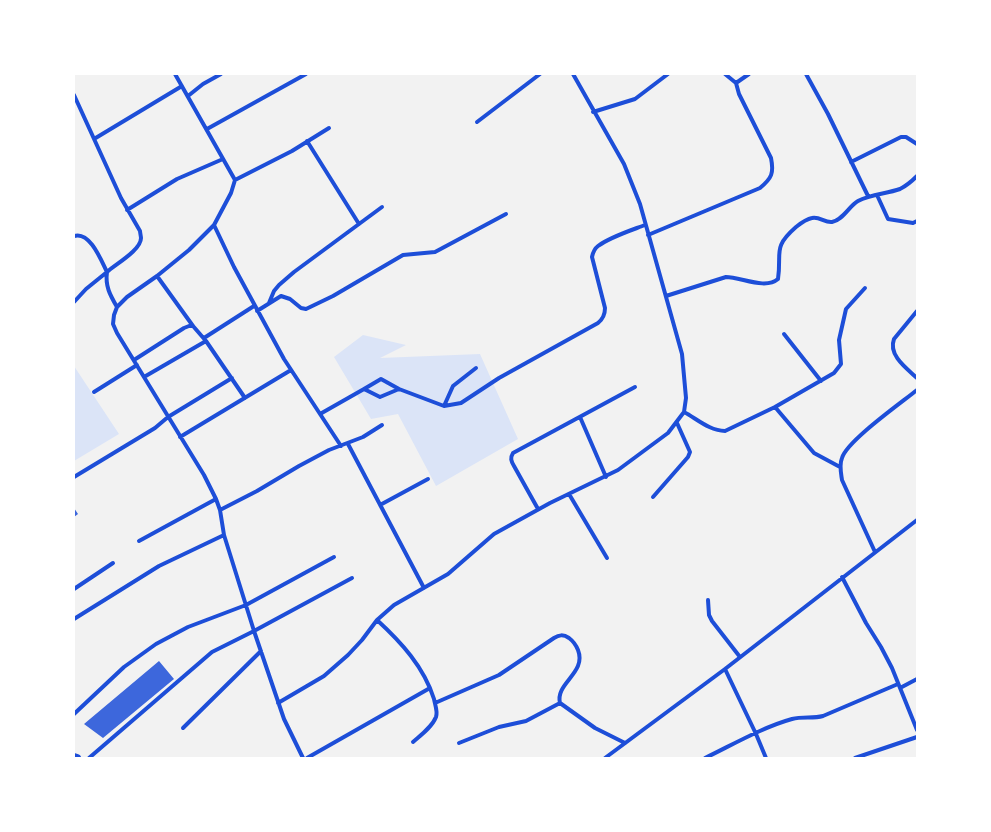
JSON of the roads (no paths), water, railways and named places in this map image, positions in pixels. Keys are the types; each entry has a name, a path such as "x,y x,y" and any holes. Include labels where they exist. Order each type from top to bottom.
{"street":[{"path":"175,74 235,180 231,193 214,224 189,250 117,306 113,324 204,475 216,499 220,510 224,535 278,703 303,758"},
{"path":"188,96 203,84 221,74"},
{"path":"207,129 306,74"},
{"path":"477,122 540,74"},
{"path":"278,703 324,676 358,645 377,620 394,605 448,574 494,534 569,494 606,477 637,457 668,433 684,412 686,398 682,354 640,204 624,164 573,74"},
{"path":"594,112 635,99 668,74"},
{"path":"648,235 760,188 769,181 772,176 771,158 739,94 736,84 725,74"},
{"path":"736,84 748,74"},
{"path":"806,74 828,114 868,196"},
{"path":"94,139 182,86"},
{"path":"74,95 127,210 140,231 142,238 135,250 76,296 74,302"},
{"path":"235,180 276,160 329,128"},
{"path":"851,162 901,138 906,137 917,144"},
{"path":"307,141 359,224"},
{"path":"127,210 177,180 223,159"},
{"path":"666,296 726,277 763,283 775,282 778,279 779,274 780,244 804,221 816,217 831,222 838,220 854,204 868,196 901,189 917,176"},
{"path":"876,194 888,219 913,223 917,221"},
{"path":"269,304 274,291 289,276 382,207"},
{"path":"257,311 281,296 290,299 301,308 306,309 403,255 435,252 506,214"},
{"path":"214,224 254,306 291,370 341,446"},
{"path":"320,414 381,379 399,389 444,406 461,403 500,378 602,320 605,314 605,308 592,257 593,251 597,246 646,225"},
{"path":"74,236 81,235 86,237 92,245 107,272 106,281 108,292 117,306"},
{"path":"157,276 205,340 245,398"},
{"path":"684,412 712,428 719,431 725,431 775,407 834,373 841,364 839,340 846,309 865,288"},
{"path":"144,377 205,340 254,306"},
{"path":"917,311 894,339 892,349 902,364 917,378"},
{"path":"134,360 184,328 193,326"},
{"path":"784,334 821,381"},
{"path":"94,392 137,365"},
{"path":"444,406 453,386 476,368"},
{"path":"180,437 291,370"},
{"path":"74,477 155,428 168,417 232,378"},
{"path":"538,510 514,466 511,456 513,453 635,387"},
{"path":"364,389 380,397 399,389"},
{"path":"876,552 842,480 840,467 841,459 853,442 917,390"},
{"path":"775,407 814,453 840,467"},
{"path":"580,417 606,477"},
{"path":"653,497 688,457 690,452 677,423"},
{"path":"220,510 329,450 363,437 382,425"},
{"path":"348,444 424,588"},
{"path":"380,505 428,479"},
{"path":"569,494 607,558"},
{"path":"139,541 216,499"},
{"path":"605,758 725,669 917,520"},
{"path":"74,619 159,566 224,535"},
{"path":"74,714 124,667 156,644 188,627 246,605 334,557"},
{"path":"74,589 113,563"},
{"path":"842,577 881,647 917,730"},
{"path":"88,758 212,652 352,578"},
{"path":"708,600 709,614 712,621 740,657"},
{"path":"377,620 395,636 405,648 430,688 435,703 437,710 433,723 413,742"},
{"path":"435,703 499,675 560,635 570,638 575,643 580,655 580,662 576,670 561,692 559,698 560,703 595,728 625,743"},
{"path":"183,728 261,651"},
{"path":"725,669 766,758"},
{"path":"704,758 794,718 816,718 823,716 917,679"},
{"path":"307,758 430,688"},
{"path":"459,743 499,727 526,721 560,703"},
{"path":"854,758 917,737"}]}
